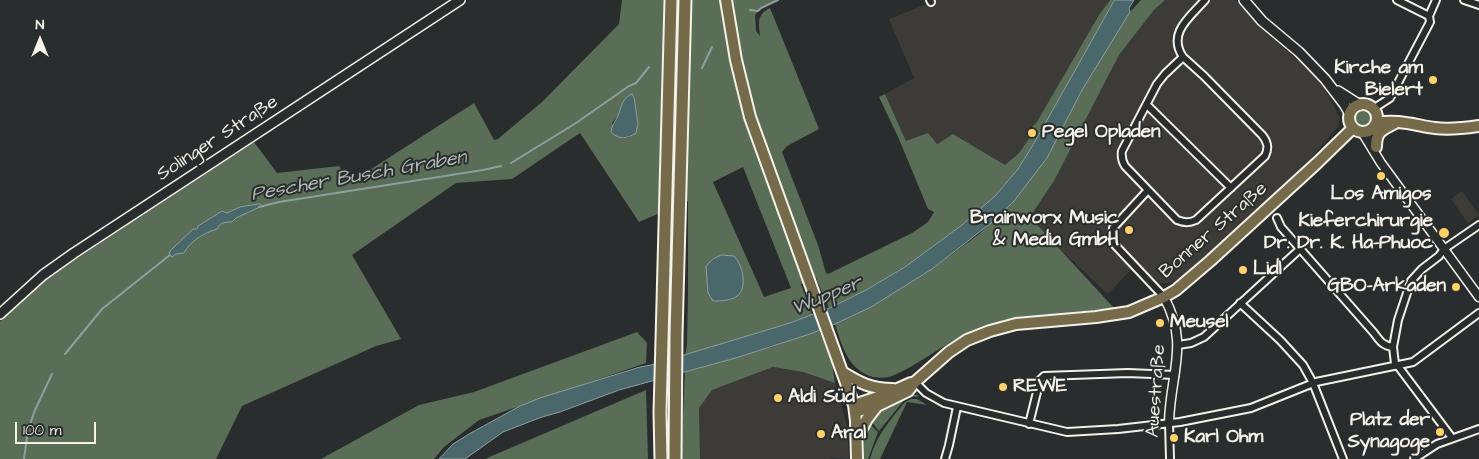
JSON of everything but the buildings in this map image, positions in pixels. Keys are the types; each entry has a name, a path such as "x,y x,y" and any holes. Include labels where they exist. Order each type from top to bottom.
{"highway":[{"path":"661,459 660,412 671,0"},
{"path":"674,459 684,0"}],"main road":[{"name":"Solinger Straße","path":"0,314 43,275 74,253 460,0"},
{"path":"726,0 736,60 748,109 854,408 857,459"},
{"path":"1246,2 1262,21 1295,48 1324,79 1350,114"},
{"path":"1324,79 1339,92 1360,105"},
{"path":"1368,123 1365,104 1352,110 1349,120 1368,123 1398,121 1423,126 1450,128 1479,126"},
{"path":"1368,123 1405,119 1423,126"},
{"path":"1376,147 1376,138 1379,132 1398,121"},
{"name":"Bonner Straße","path":"854,408 877,406 908,391 915,382 949,352 968,340 990,331 1016,324 1096,318 1129,312 1164,297 1176,290 1210,261 1317,162 1368,123"},
{"path":"842,372 867,386 879,389 896,389"},
{"name":"Bonner Straße","path":"854,408 915,382"},
{"path":"857,437 877,406"}],"street":[{"path":"1183,57 1157,84 1121,155 1125,166 1178,220 1190,222 1196,220 1265,156 1268,145 1266,140 1180,52 1179,28 1205,0"},
{"path":"1397,0 1429,16"},
{"path":"1368,123 1390,98 1430,22 1429,16 1436,0"},
{"path":"1464,0 1479,5"},
{"path":"1147,105 1231,188"},
{"path":"1368,123 1382,163 1479,297"},
{"path":"1368,123 1382,163"},
{"path":"1148,190 1113,228 1112,238 1115,245 1164,297"},
{"path":"1277,218 1281,227 1381,343 1393,347"},
{"path":"1452,438 1395,364 1393,347 1398,320 1411,281 1422,269 1439,256 1444,249 1479,225"},
{"path":"1178,345 1191,343 1204,337 1300,249"},
{"name":"Auestraße","path":"1164,297 1173,317 1178,345 1169,423 1170,459"},
{"path":"1240,303 1280,340 1303,365 1313,383 1344,459"},
{"path":"915,382 923,391 939,401 957,407 1073,432 1169,423 1251,408 1313,383 1413,362 1479,313"},
{"path":"1029,424 1041,378 1047,375 1128,373 1174,375"},
{"path":"945,459 957,407"},
{"path":"1414,459 1437,444 1479,429"}],"shaded area":[{"path":"929,0 1110,0 1099,15 1035,125 1033,124 1027,135 1030,137 1019,153 1005,165 953,134 936,144 906,141 885,94 914,78 889,19 927,4"},
{"path":"1165,0 1235,0 1321,82 1340,118 1338,127 1305,164 1240,227 1177,283 1158,283 1137,263 1108,294 1053,243 1030,218 1054,181 1119,55 1154,10"},
{"path":"1462,191 1479,215 1468,223 1451,199"},
{"path":"773,367 803,372 835,383 847,426 849,459 700,459 699,407 711,390"}],"green space":[{"path":"622,0 778,0 761,8 755,15 756,31 760,36 760,17 770,8 819,129 787,146 782,152 818,245 826,273 828,274 912,233 928,222 934,212 928,209 879,97 885,94 906,141 928,133 937,144 953,134 1005,165 1019,153 1030,137 1027,135 1035,125 1099,15 1110,0 1115,0 1033,145 1018,169 995,196 962,225 905,267 832,307 829,308 816,278 801,284 812,315 685,355 687,345 688,294 688,201 639,222 580,133 512,179 456,183 352,255 401,339 376,346 242,406 216,459 0,459 0,321 49,277 254,142 277,173 339,166 351,182 474,103 494,140 498,139 542,102 619,24","holes":["634,97 638,124 636,133 628,138 620,137 612,123","743,167 791,288 764,297 713,182"]},
{"path":"1141,0 1165,0 1154,10 1119,55 1054,181 1030,217 1114,308 1038,316 1001,323 965,335 890,377 873,377 864,374 847,356 835,324 871,307 932,269 979,234 1014,201 1047,158 1101,57 1130,12"},
{"path":"1363,108 1370,111 1373,118 1370,125 1363,128 1356,125 1353,118 1356,111"},
{"path":"819,330 832,363 835,383 803,372 773,367 712,390 699,408 700,459 681,459 685,372 772,347"},
{"path":"637,332 647,343 646,363 479,420 444,447 434,459 321,459 419,405 474,392"},
{"path":"646,390 648,459 486,459 487,458"},
{"path":"911,395 919,395 905,399 879,431 870,420 880,410"},
{"path":"917,399 927,405 907,402 880,459 870,459 884,429 905,402"},
{"path":"868,422 878,432 868,459 863,459 864,432"}],"water":[{"path":"1115,0 1134,0 1129,8 1130,12 1082,90 1047,158 1014,201 991,223 932,269 871,307 810,334 739,357 619,390 542,417 503,432 465,459 439,459 453,444 520,406 640,367 790,323 832,307 905,267 962,225 995,196 1018,169"},
{"path":"632,94 638,124 636,133 629,137 614,135 611,132 623,102"},
{"path":"260,204 262,206 236,218 232,222 221,224 217,229 198,238 184,253 176,254 172,257 169,255 170,251 193,229 197,229 198,226 222,211 227,213 240,207"},
{"path":"722,255 734,256 741,269 743,285 739,295 730,299 713,301 708,293 706,266 713,259"}],"waterway":[{"name":"Pescher Busch Graben","path":"750,10 758,11 778,0"},
{"name":"Pescher Busch Graben","path":"702,68 712,47"},
{"name":"Pescher Busch Graben","path":"511,163 636,83 649,67"},
{"name":"Pescher Busch Graben","path":"259,207 279,202 501,166"},
{"name":"Pescher Busch Graben","path":"65,354 102,309 170,255"},
{"name":"Pescher Busch Graben","path":"24,459 28,430 52,374"}],"place":[{"name":"Kirche am Bielert","path":"1433,80"},
{"name":"Pegel Opladen","path":"1032,133"},
{"name":"Los Amigos","path":"1381,176"},
{"name":"Brainworx Music & Media GmbH","path":"1129,230"},
{"name":"Kieferchirurgie Dr. Dr. K. Ha-Phuoc","path":"1444,233"},
{"name":"Lidl","path":"1243,270"},
{"name":"GBO-Arkaden","path":"1456,287"},
{"name":"Meusel","path":"1160,323"},
{"name":"REWE","path":"1003,387"},
{"name":"Aldi Süd","path":"778,398"},
{"name":"Platz der Synagoge","path":"1440,432"},
{"name":"Aral","path":"821,434"},
{"name":"Karl Ohm","path":"1174,438"}],"water label":[{"name":"Wupper","path":"827,297"}]}
